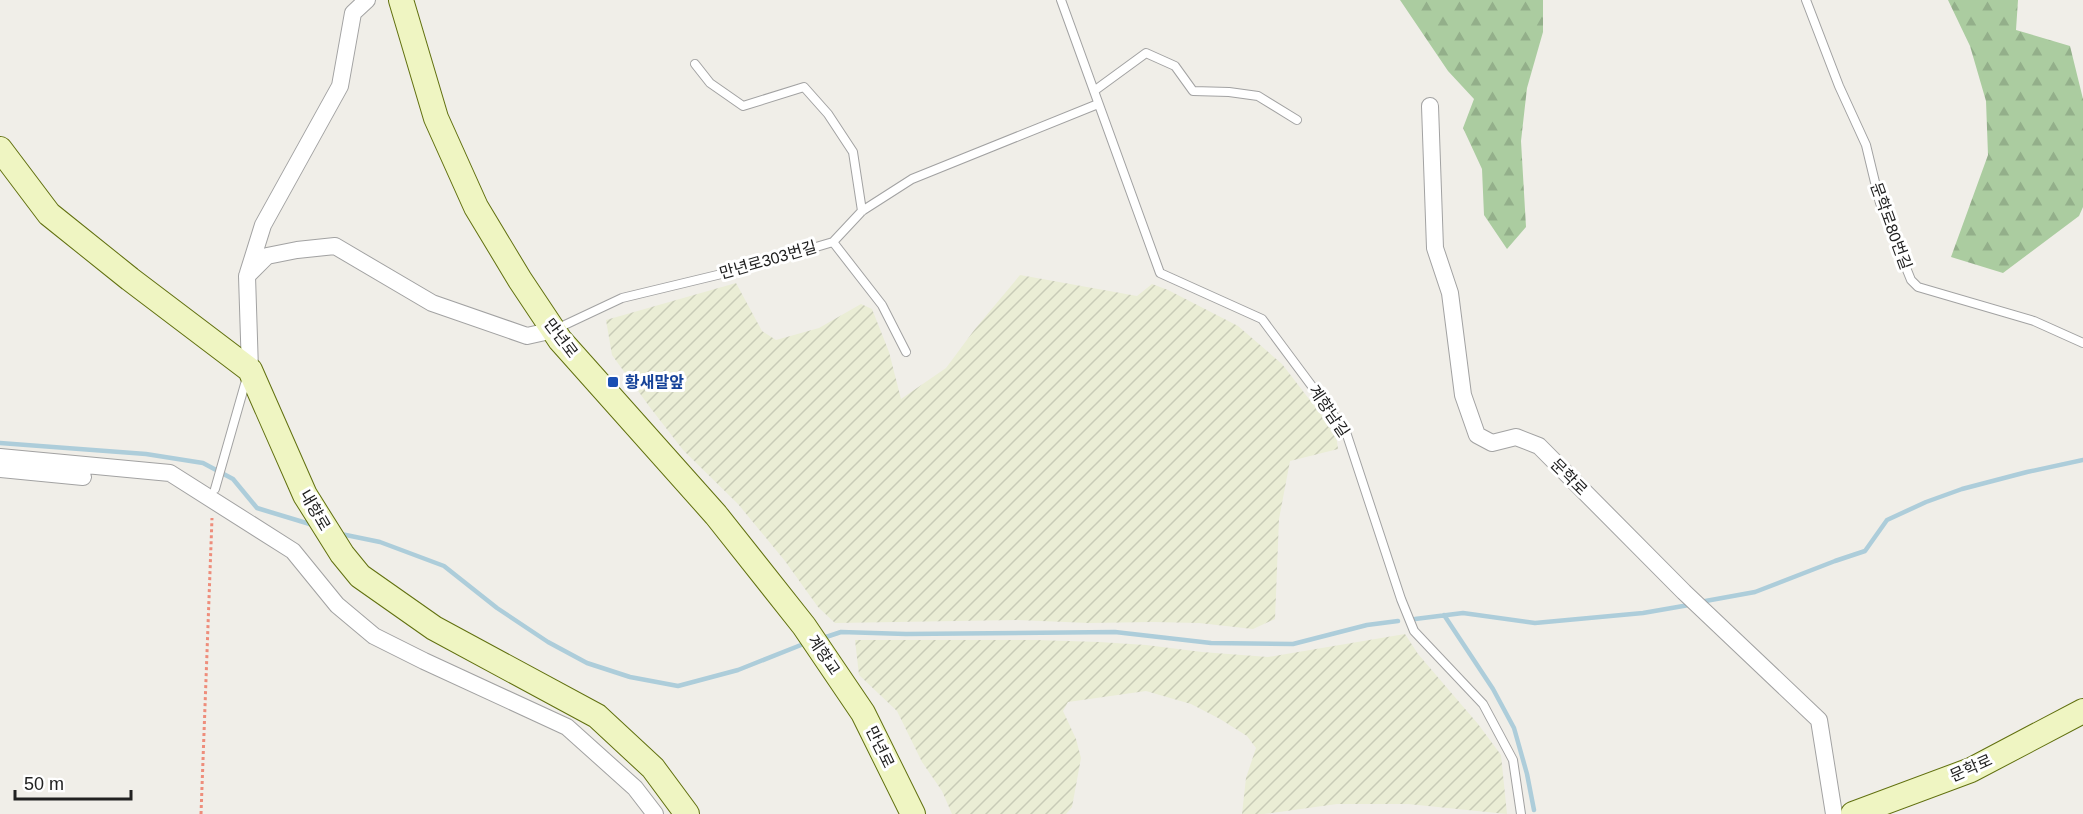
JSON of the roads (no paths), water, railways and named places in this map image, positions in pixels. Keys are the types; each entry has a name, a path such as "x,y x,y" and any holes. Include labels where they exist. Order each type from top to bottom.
{"street":[{"path":"250,370 247,276 263,225 340,86 353,13 367,0"},
{"name":"만년로","path":"401,0 436,118 476,207 560,340 716,515 804,626"},
{"name":"문학로","path":"1430,106 1435,248 1450,292 1462,395 1477,435 1492,443 1516,437 1539,446 1684,592 1819,720 1834,814"},
{"name":"내향로","path":"0,149 49,214 250,370 305,495 342,554 360,576 434,628 597,716 653,768 687,814"},
{"path":"247,276 267,256 335,246 432,303 527,336 554,330"},
{"path":"0,457 170,473 188,485"},
{"path":"0,469 188,485 214,494 293,550 337,605 374,636 424,662 567,727 635,788 655,814"},
{"name":"계향교","path":"804,626 843,683"},
{"name":"만년로","path":"843,683 863,713 913,814"},
{"name":"문학로","path":"1853,814 1971,770 2083,711"}],"lane":[{"name":"계향남길","path":"1061,0 1160,273 1263,319 1346,432 1414,632 1483,704 1513,760 1521,814"},
{"name":"문학로80번길","path":"1806,0 1839,86 1866,145 1880,203 1911,280 1918,287 2034,321 2083,343"},
{"path":"1094,92 1146,53 1175,66 1193,91 1258,96 1297,120"},
{"path":"695,64 710,83 743,105 804,87 828,114 853,152 862,211"},
{"name":"만년로303번길","path":"554,330 622,298 738,270 832,242 862,211 912,178 1098,104"},
{"path":"832,242 882,305 906,352"},
{"path":"214,494 250,370"}],"waterway":[{"path":"0,443 146,454 203,463 233,479 257,508 313,525"},
{"path":"1700,602 1755,592 1865,551 1887,520 1926,502 1962,489 2083,460"},
{"path":"341,534 380,542 444,566 497,608 548,642 587,663 630,677 678,686 738,670 806,643"},
{"path":"1415,619 1463,613 1535,623 1643,613 1689,605"},
{"path":"1444,615 1493,689 1514,728 1534,810"},
{"path":"823,638 841,632 906,634 1115,632 1211,643 1293,644 1367,625 1398,621"}],"place":[{"name":"황새말앞","path":"613,382"}]}
